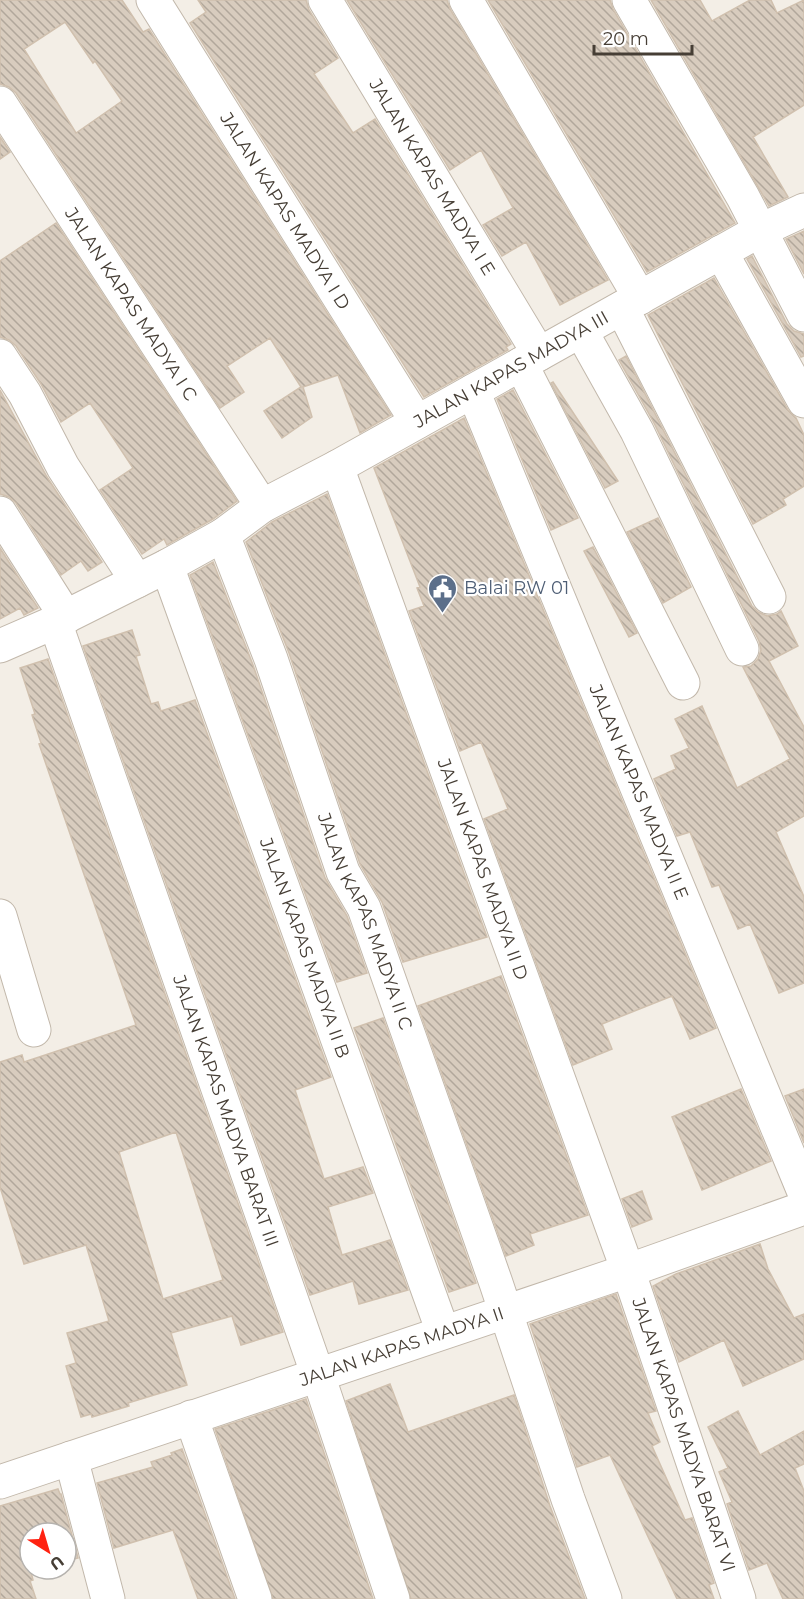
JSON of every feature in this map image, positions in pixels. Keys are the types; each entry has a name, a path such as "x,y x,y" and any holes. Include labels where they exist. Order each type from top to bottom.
{"street":[{"name":"JALAN KAPAS MADYA I D","path":"153,0 417,422"},
{"name":"JALAN KAPAS MADYA I E","path":"325,0 530,359 683,683"},
{"path":"466,0 631,303 769,597"},
{"path":"629,0 743,197 804,315"},
{"name":"JALAN KAPAS MADYA I C","path":"0,103 262,506"},
{"name":"JALAN KAPAS MADYA III","path":"0,646 167,566 223,535 262,506 337,467 759,231 804,210"},
{"path":"721,252 804,401"},
{"path":"581,331 637,431 742,649"},
{"path":"0,356 24,394 63,467 137,581"},
{"name":"JALAN KAPAS MADYA II E","path":"473,391 804,1192"},
{"name":"JALAN KAPAS MADYA II D","path":"337,467 627,1271"},
{"name":"JALAN KAPAS MADYA BARAT III","path":"0,513 60,619 393,1599"},
{"name":"JALAN KAPAS MADYA II C","path":"223,535 271,659 343,872 364,908 605,1599"},
{"name":"JALAN KAPAS MADYA II B","path":"167,566 442,1332"},
{"path":"0,916 34,1030"},
{"name":"JALAN KAPAS MADYA II","path":"0,1482 627,1271 804,1208"},
{"name":"JALAN KAPAS MADYA BARAT VI","path":"627,1271 739,1599"},
{"path":"191,1417 255,1599"},
{"path":"71,1458 108,1599"}],"building":[{"path":"0,0 122,0 143,32 149,29 391,415 360,433 338,375 303,387 312,417 282,438 264,411 301,387 270,338 227,366 244,392 220,408 16,93 0,84","holes":["65,22 93,63 95,61 122,101 76,133 24,49"]},
{"path":"198,0 306,0 309,10 338,58 314,74 353,133 375,119 511,344 506,347 508,350 424,397 190,23 206,12"},
{"path":"347,0 447,0 450,9 608,280 560,305 526,242 502,256 483,225 513,208 481,150 450,170"},
{"path":"488,0 610,0 735,223 647,272"},
{"path":"651,0 700,0 712,21 750,0 771,0 777,13 804,0 804,105 753,137 788,197 769,206"},
{"path":"0,137 10,152 0,159"},
{"path":"56,223 237,501 213,519 167,545 164,539 142,554 100,490 133,468 90,403 61,422 41,384 16,346 0,337 0,261"},
{"path":"804,231 804,274 786,239"},
{"path":"752,256 787,324 794,331 804,334 804,356 801,357 747,259"},
{"path":"714,278 804,435 804,486 783,499 786,505 753,524 648,315"},
{"path":"626,356 752,606 767,616 781,611 798,646 769,661 804,727 804,816 776,832 804,897 804,983 779,993 750,924 738,929 719,885 712,887 690,832 677,836 654,779 676,769 671,756 689,748 675,719 702,706 737,788 790,759 743,667 751,666 758,659 761,650 759,641 654,423 619,360"},
{"path":"553,382 618,481 605,488 551,383"},
{"path":"0,390 47,477 102,562 88,571 81,561 61,575 16,503 0,494"},
{"path":"513,390 578,518 551,530 497,399"},
{"path":"464,418 716,1028 690,1039 672,996 602,1024 612,1049 573,1065 484,819 508,809 481,742 460,751 409,611 424,606 417,588 420,587 374,468"},
{"path":"327,494 487,937 403,962 382,902 360,864 289,653 246,542 272,522"},
{"path":"658,518 691,587 663,603 627,532"},
{"path":"593,547 637,633 629,637 584,551"},
{"path":"0,548 38,608 24,615 20,608 0,619"},
{"path":"213,562 253,665 325,878 347,916 367,973 337,982 190,575"},
{"path":"132,630 140,655 136,656 151,704 158,702 161,711 195,700 331,1077 295,1090 324,1179 363,1167 373,1193 328,1207 342,1255 390,1240 408,1290 359,1304 353,1281 310,1295 83,646"},
{"path":"48,659 283,1332 241,1345 232,1316 171,1333 187,1385 92,1417 91,1414 81,1417 66,1366 76,1363 67,1333 109,1321 86,1245 24,1264 0,1187 0,1062 22,1055 24,1062 136,1025 39,744 41,743 32,715 35,714 20,668","holes":["176,1132 223,1280 163,1299 119,1152"]},
{"path":"501,976 588,1215 530,1234 534,1245 506,1256 418,1006"},
{"path":"383,1018 476,1283 449,1292 354,1028"},
{"path":"741,1089 771,1161 702,1190 672,1117"},
{"path":"804,1089 804,1143 785,1096"},
{"path":"642,1191 652,1219 632,1227 622,1199"},
{"path":"760,1244 768,1269 794,1318 804,1314 804,1359 743,1386 724,1340 679,1362 653,1286 676,1274"},
{"path":"616,1294 656,1411 648,1413 660,1442 652,1446 685,1520 692,1518 714,1583 709,1585 714,1599 677,1599 610,1455 577,1467 530,1324"},
{"path":"390,1384 408,1432 514,1395 550,1506 585,1599 411,1599 346,1401"},
{"path":"306,1399 373,1599 273,1599 215,1429"},
{"path":"738,1411 760,1455 804,1431 804,1464 795,1468 804,1491 804,1599 783,1599 767,1563 749,1570 727,1504 732,1502 719,1472 728,1468 708,1427"},
{"path":"182,1449 235,1599 198,1599 173,1530 114,1548 97,1483 153,1467 151,1462"},
{"path":"58,1489 61,1494 68,1521 18,1521 18,1581 30,1581 36,1599 0,1599 0,1506"}],"place":[{"name":"Balai RW 01","path":"443,614"}]}
